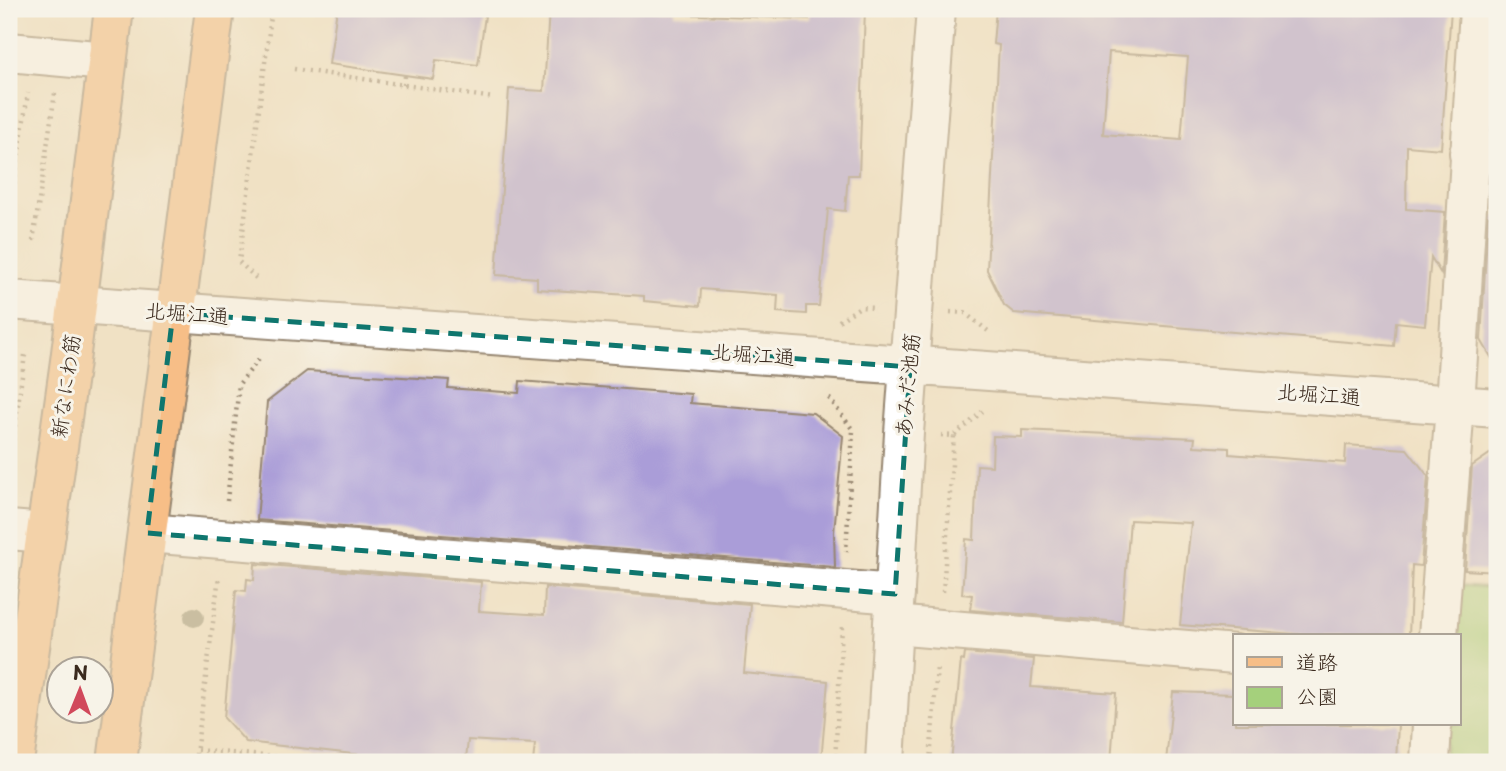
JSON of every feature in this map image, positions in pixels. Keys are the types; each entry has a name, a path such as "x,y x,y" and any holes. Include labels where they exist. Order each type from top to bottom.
{"main road":[{"name":"新なにわ筋","path":"14,762 27,532 77,306 114,9"},
{"path":"117,762 173,313 215,9"}],"street":[{"name":"あみだ池筋","path":"885,762 936,9"},
{"path":"1438,634 1455,405 1483,154 1479,9"},
{"path":"34,55 106,61"},
{"name":"北堀江通","path":"9,300 1497,408"},
{"path":"147,533 894,610 1233,654"},
{"path":"1430,762 1432,726"}],"path":[{"path":"263,285 239,262 272,9"},
{"path":"9,218 34,55"},
{"path":"33,241 34,55"},
{"path":"294,69 494,98"},
{"path":"404,85 405,76"},
{"path":"838,322 860,307"},
{"path":"965,313 995,337"},
{"path":"9,468 26,355"},
{"path":"239,384 263,356"},
{"path":"822,389 853,430"},
{"path":"954,436 990,404"},
{"path":"197,750 332,762"}],"highlighted area":[{"path":"173,313 910,367 895,594 147,533"}],"green space":[{"path":"1457,585 1497,588 1497,762 1444,762 1446,726 1460,726 1460,634 1453,634"}],"building":[{"path":"337,9 486,9 478,65 436,60 433,79 329,64"},
{"path":"549,9 673,9 673,14 809,19 809,9 865,9 859,175 848,175 845,211 828,209 819,306 806,306 806,314 777,312 778,295 701,289 700,306 644,301 644,296 537,289 537,278 496,275 509,89 544,91"},
{"path":"996,9 1451,9 1441,149 1407,146 1406,209 1445,212 1441,274 1431,257 1425,325 1396,322 1394,346 1014,313 1004,305 987,270 999,45 993,44","holes":["1109,52 1188,57 1181,140 1103,134"]},
{"path":"1488,216 1497,217 1497,367 1481,340"},
{"path":"307,371 449,380 448,388 519,393 520,381 691,394 690,403 813,413 843,436 834,532 835,567 257,520 267,402"},
{"path":"1022,430 1195,438 1194,446 1229,448 1229,454 1345,463 1346,445 1407,449 1428,476 1421,566 1412,565 1409,634 1295,634 1180,625 1191,523 1130,520 1122,622 970,610 972,595 962,594 966,539 974,540 977,465 992,466 993,436 1022,437"},
{"path":"1497,449 1497,572 1465,570 1472,466"},
{"path":"255,564 481,582 479,611 544,615 545,587 750,604 744,673 828,681 821,762 533,762 535,744 468,740 466,759 432,760 246,742 224,718 236,590 246,591 247,579 254,580"},
{"path":"965,653 1034,659 1031,687 1116,693 1111,762 951,762 961,660 964,661"},
{"path":"1173,692 1233,694 1233,726 1398,726 1396,762 1166,762"}]}
